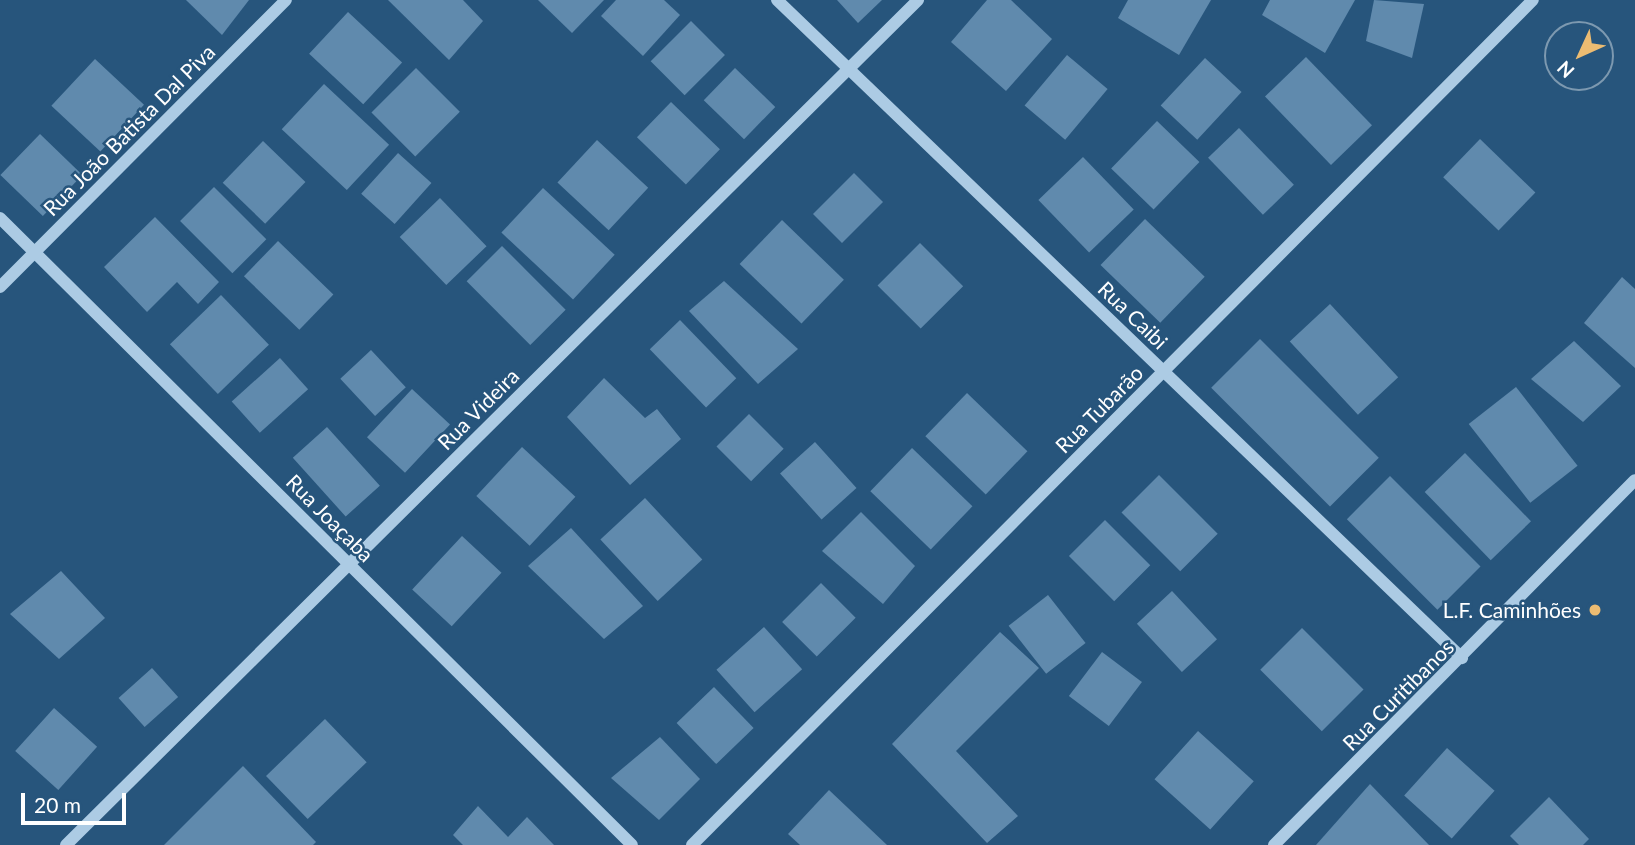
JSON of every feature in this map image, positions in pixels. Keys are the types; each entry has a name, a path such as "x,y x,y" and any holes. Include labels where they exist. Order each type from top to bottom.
{"street":[{"name":"Rua João Batista Dal Piva","path":"0,287 286,0"},
{"name":"Rua Caibi","path":"777,0 1462,658"},
{"name":"Rua Videira","path":"66,845 918,0"},
{"name":"Rua Tubarão","path":"692,845 1533,0"},
{"name":"Rua Joaçaba","path":"0,218 632,845"},
{"name":"Rua Curitibanos","path":"1274,845 1462,658 1635,480"}],"building":[{"path":"186,0 249,0 222,35"},
{"path":"388,0 463,0 483,21 449,60"},
{"path":"538,0 604,0 572,33"},
{"path":"616,0 664,0 680,15 643,56 601,16"},
{"path":"837,0 882,0 858,23"},
{"path":"987,0 1011,0 1052,39 1006,91 951,42"},
{"path":"1128,0 1211,0 1179,55 1118,18"},
{"path":"1270,0 1355,0 1325,53 1262,15"},
{"path":"1374,0 1424,4 1412,58 1366,41"},
{"path":"348,12 402,62 363,104 309,54"},
{"path":"691,21 725,55 685,95 651,61"},
{"path":"1067,55 1108,89 1065,140 1025,106"},
{"path":"1306,57 1372,125 1331,165 1265,97"},
{"path":"1205,58 1242,92 1197,140 1161,106"},
{"path":"95,59 144,105 100,152 51,106"},
{"path":"416,68 460,112 415,156 371,113"},
{"path":"735,68 775,107 744,139 704,100"},
{"path":"324,84 389,145 347,190 282,129"},
{"path":"671,102 720,149 686,184 637,137"},
{"path":"1157,121 1199,162 1154,209 1111,168"},
{"path":"1239,128 1294,185 1263,215 1208,158"},
{"path":"40,134 82,175 43,216 0,175"},
{"path":"1480,139 1535,192 1499,231 1443,177"},
{"path":"597,140 648,188 609,230 557,182"},
{"path":"263,141 305,182 265,224 223,183"},
{"path":"398,153 431,183 395,224 361,194"},
{"path":"1083,157 1134,210 1089,253 1038,200"},
{"path":"854,173 883,202 842,243 813,214"},
{"path":"214,187 266,239 232,273 180,221"},
{"path":"543,188 615,255 573,299 501,233"},
{"path":"440,198 487,246 446,285 400,237"},
{"path":"155,217 219,282 198,304 177,282 147,312 104,267"},
{"path":"1145,219 1205,277 1160,323 1101,265"},
{"path":"782,220 844,280 801,324 740,264"},
{"path":"278,241 333,294 299,330 244,276"},
{"path":"920,243 963,286 921,329 878,285"},
{"path":"502,246 566,310 530,345 467,281"},
{"path":"1622,277 1635,289 1635,368 1584,323"},
{"path":"724,281 798,349 758,384 689,311"},
{"path":"221,295 269,345 218,394 170,344"},
{"path":"1330,304 1398,377 1358,415 1290,342"},
{"path":"680,320 736,378 706,407 650,349"},
{"path":"1260,339 1379,458 1330,507 1211,388"},
{"path":"1574,341 1621,386 1583,422 1531,379"},
{"path":"371,350 406,387 375,416 340,379"},
{"path":"280,358 308,389 260,433 232,401"},
{"path":"604,378 645,418 657,409 681,439 630,485 567,417"},
{"path":"1516,387 1578,466 1530,503 1469,424"},
{"path":"412,389 450,424 405,473 367,437"},
{"path":"967,393 1027,451 986,495 925,436"},
{"path":"749,414 784,449 751,481 716,447"},
{"path":"327,427 380,486 346,516 293,458"},
{"path":"815,442 856,488 822,520 780,473"},
{"path":"522,447 575,497 530,546 476,496"},
{"path":"912,448 972,506 931,550 870,491"},
{"path":"1465,453 1531,521 1491,560 1425,492"},
{"path":"1159,475 1218,534 1180,571 1122,512"},
{"path":"1390,476 1481,567 1437,610 1347,519"},
{"path":"645,498 702,559 658,601 600,540"},
{"path":"861,512 915,566 883,604 822,551"},
{"path":"1105,520 1150,565 1114,601 1069,556"},
{"path":"571,528 643,606 604,639 528,566"},
{"path":"462,536 501,573 452,626 412,589"},
{"path":"61,571 105,618 59,659 10,614"},
{"path":"821,583 856,618 817,657 782,622"},
{"path":"1172,591 1217,639 1182,672 1137,624"},
{"path":"1048,595 1086,643 1046,674 1009,626"},
{"path":"764,627 802,669 755,712 716,670"},
{"path":"1302,628 1364,690 1322,731 1260,670"},
{"path":"1000,632 1039,668 956,751 1018,816 987,843 892,744"},
{"path":"1102,652 1142,682 1109,726 1069,696"},
{"path":"152,668 178,697 145,727 119,698"},
{"path":"714,687 754,728 716,764 677,723"},
{"path":"54,708 97,747 58,790 15,751"},
{"path":"325,719 367,762 308,819 266,776"},
{"path":"1198,731 1254,781 1210,829 1155,779"},
{"path":"660,737 700,779 659,820 611,778"},
{"path":"1447,748 1495,791 1452,838 1404,796"},
{"path":"243,766 316,842 313,845 164,845"},
{"path":"1370,784 1429,845 1316,845"},
{"path":"829,790 887,845 800,845 788,834"},
{"path":"1549,797 1589,839 1583,845 1519,845 1510,836"},
{"path":"478,806 508,837 527,817 554,845 463,845 453,835"}],"place":[{"name":"L.F. Caminhões","path":"1595,610"}]}
